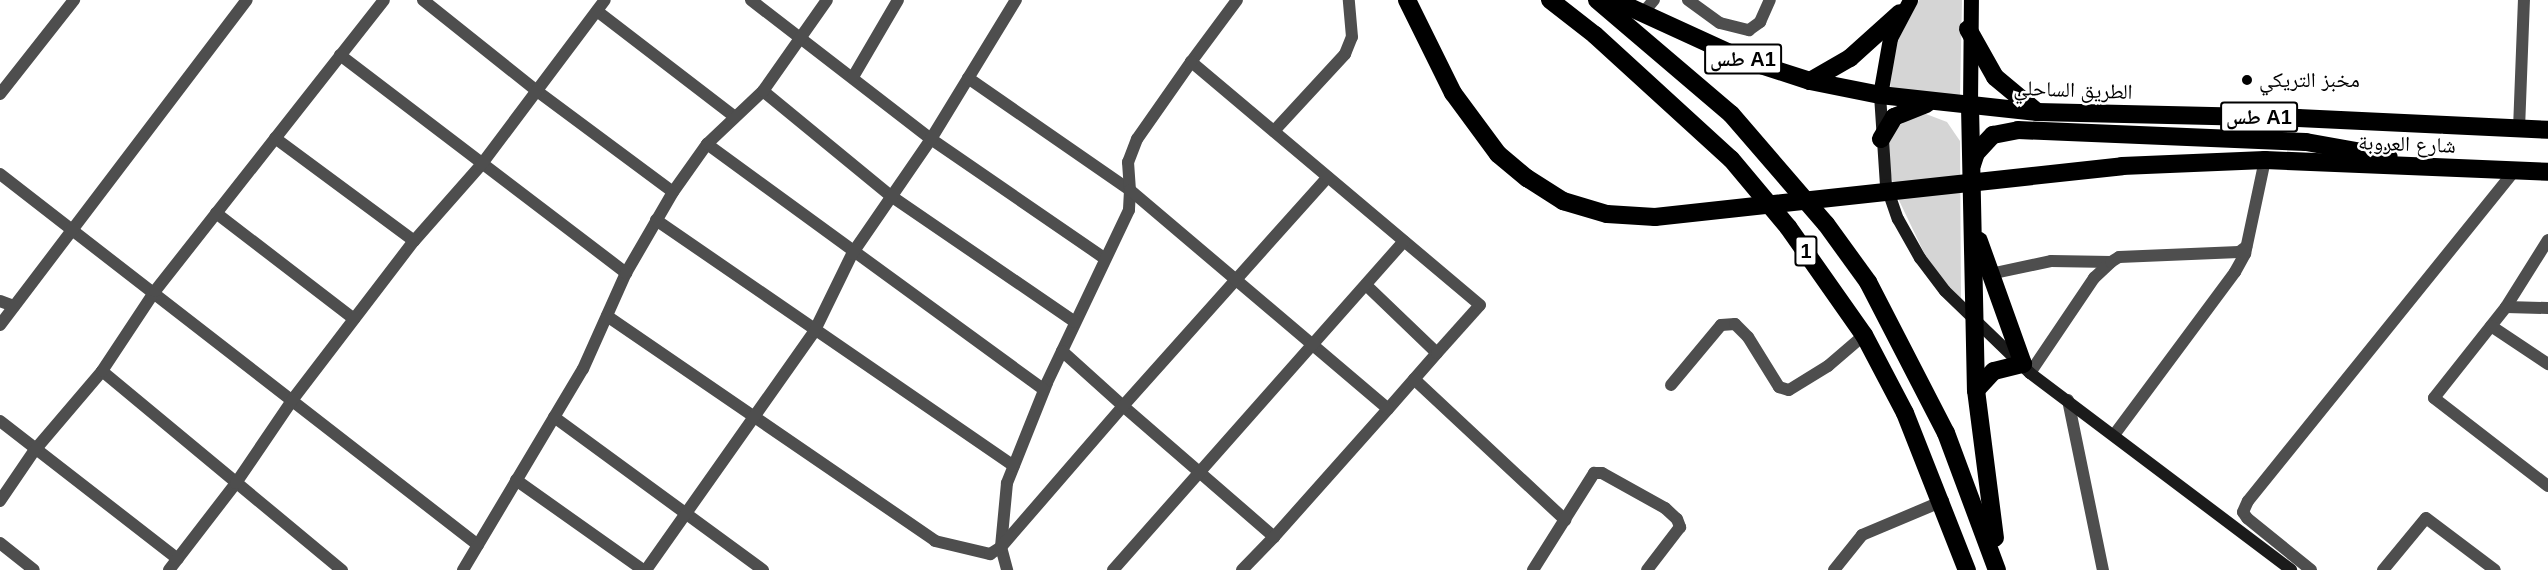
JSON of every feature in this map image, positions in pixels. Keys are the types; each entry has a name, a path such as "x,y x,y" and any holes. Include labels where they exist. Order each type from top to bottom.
{"highway":[{"name":"طس A1","path":"1407,0 1453,93 1498,154 1527,178 1563,201 1607,214 1655,217 2122,166 2265,160"},
{"name":"1","path":"1550,0 1595,35 1731,159 1788,227 1864,335 1905,413 1943,501 1967,570"},
{"name":"1","path":"1597,0 1731,114 1826,224 1868,282 1946,433 1999,570"},
{"name":"الطريق الساحلي","path":"1614,0 1649,7 1745,60 1810,81 1880,95 2037,112 2298,118 2548,130"},
{"path":"1810,81 1850,58 1905,7"},
{"path":"1968,29 1995,77 2037,112"},
{"path":"1881,139 1888,124 1901,112 1931,102"},
{"path":"1970,106 1976,390 1999,570"},
{"path":"1972,165 1980,148 1993,135 2018,130 2306,142 2431,167"},
{"name":"شارع العروبة","path":"2265,160 2548,172"},
{"path":"1974,225 2026,369 1994,371 1976,390"}],"main road":[{"path":"1970,106 1968,29 1971,0"},
{"path":"1880,95 1890,38 1905,7"}],"street":[{"path":"0,94 74,0"},
{"path":"0,325 247,0"},
{"path":"0,501 34,451 102,371 155,291 384,0"},
{"path":"423,0 537,91 673,192"},
{"path":"169,570 236,483 293,399 354,319 414,241 481,165 605,0"},
{"path":"751,0 931,139 1104,258"},
{"path":"464,570 583,369 626,273 673,192 707,144 763,91 827,0"},
{"path":"853,77 898,0"},
{"path":"516,480 645,570 814,332 852,254 931,139 1016,0"},
{"path":"1007,570 1001,547 1007,483 1044,390 1104,258 1129,210 1128,162 1137,139 1237,0"},
{"path":"1274,131 1345,54 1352,37 1348,0"},
{"path":"1688,0 1720,23 1749,30 1760,22 1770,0"},
{"path":"2519,129 2524,0"},
{"path":"597,11 735,117"},
{"path":"340,55 481,165 626,273"},
{"path":"1191,62 1480,305 1242,570"},
{"path":"968,78 1130,190 1388,409"},
{"path":"763,91 891,196 1075,322"},
{"path":"1880,95 1881,139 1886,185 1898,219 1920,258 1973,320 2026,369 2291,570"},
{"path":"275,138 414,241"},
{"path":"707,144 852,254 1044,390"},
{"path":"2114,435 2230,280 2246,247 2265,160"},
{"path":"2311,570 2247,518 2243,512 2246,506 2515,170"},
{"path":"0,174 72,232 155,291 478,545"},
{"path":"607,316 755,415 935,542 990,554 1001,547 1123,406 1328,177"},
{"path":"216,213 354,319"},
{"path":"656,220 814,332 1014,466"},
{"path":"2548,240 2506,307 2434,398 2436,404 2548,486"},
{"path":"1113,570 1404,241"},
{"path":"2026,369 2094,278 2119,257 2239,252 2246,247"},
{"path":"1990,274 2051,261 2111,262"},
{"path":"1366,285 1437,353"},
{"path":"0,301 14,306"},
{"path":"2506,307 2548,308"},
{"path":"1671,385 1721,326 1735,324 1748,337 1779,387 1789,390 1828,366 1864,335"},
{"path":"2491,326 2548,364"},
{"path":"1062,351 1199,475 1274,537"},
{"path":"102,371 342,570"},
{"path":"1414,379 1564,520"},
{"path":"2068,400 2103,570"},
{"path":"554,417 763,570"},
{"path":"0,421 34,451 178,559"},
{"path":"1533,570 1594,473 1602,473 1665,508 1680,526 1647,570"},
{"path":"1834,570 1862,535 1943,501"},
{"path":"2383,570 2426,518 2495,570"},
{"path":"0,543 34,570"}],"shaded area":[{"path":"1919,0 1962,0 1960,96 1890,89 1895,46"},
{"path":"1926,114 1947,122 1960,141 1961,301 1928,261 1895,192 1888,163 1889,140 1894,129 1914,116"}],"place":[{"name":"مخبز التريكي","path":"2247,80"}]}
